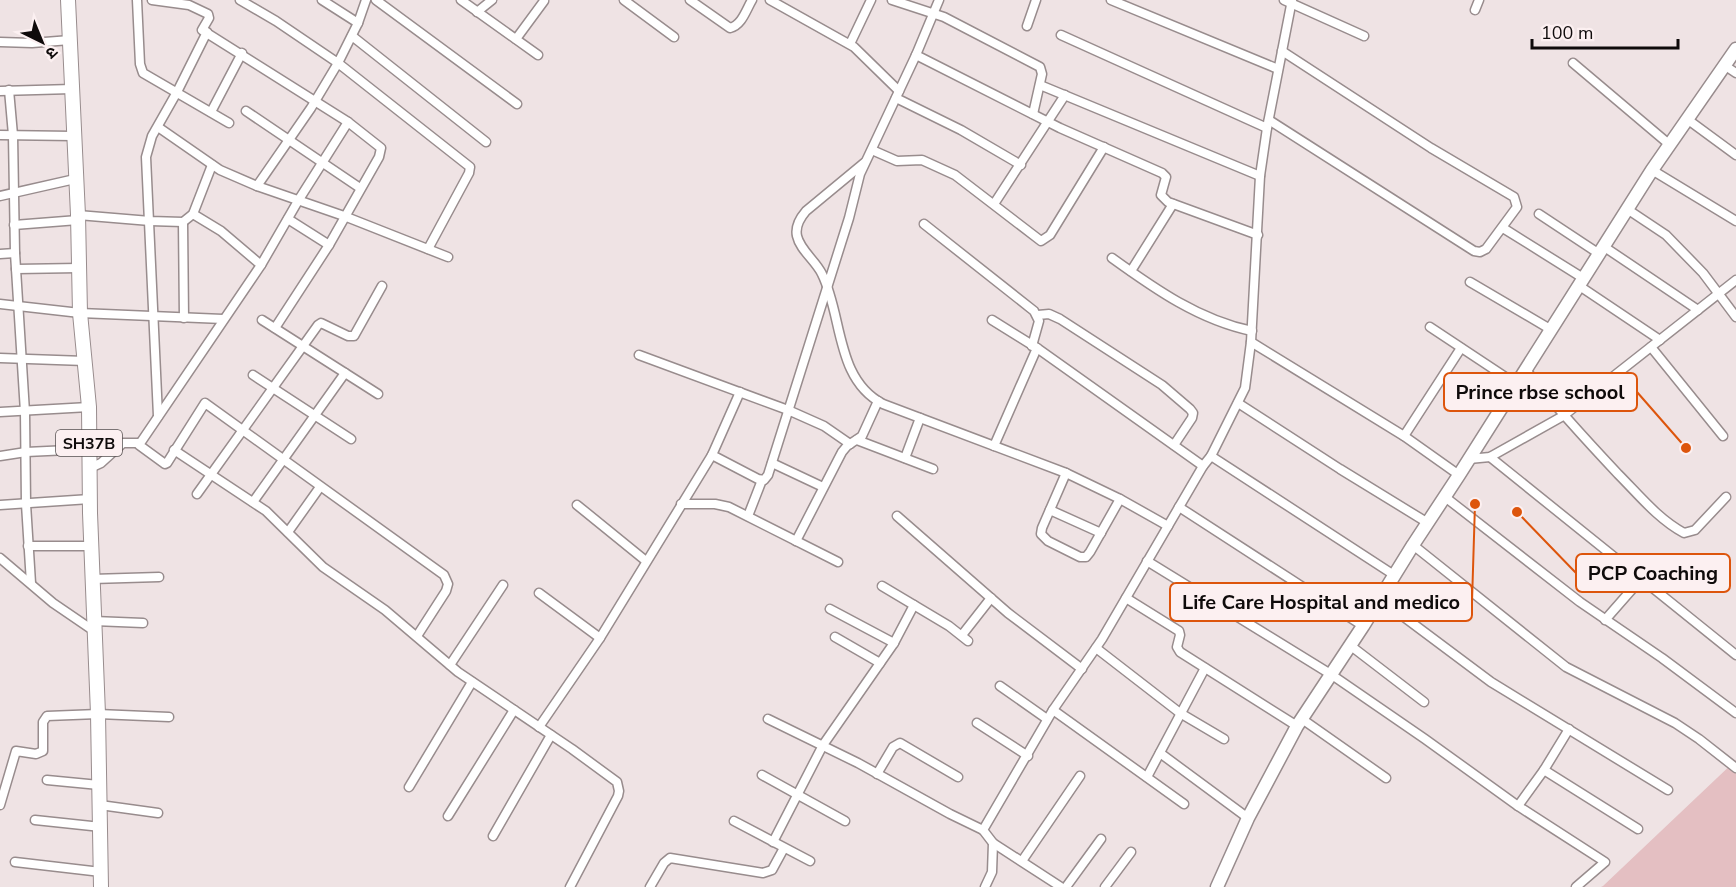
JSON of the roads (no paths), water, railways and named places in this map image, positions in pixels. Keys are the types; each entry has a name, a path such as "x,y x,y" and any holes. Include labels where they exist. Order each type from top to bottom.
{"main road":[{"name":"SH37B","path":"68,0 80,313 89,407 101,887"}],"street":[{"path":"137,0 141,69 146,75 229,123"},
{"path":"152,0 189,5 208,14 209,18 202,30 242,53 348,122 382,150 329,245 275,328"},
{"path":"240,0 276,21 338,63 470,167 470,171 428,249"},
{"path":"322,0 358,23"},
{"path":"258,186 316,101 352,36 366,0"},
{"path":"375,0 517,104"},
{"path":"461,0 538,55"},
{"path":"477,12 492,0"},
{"path":"516,39 542,0 547,2 554,0"},
{"path":"624,0 674,37"},
{"path":"690,0 730,28 739,22 752,0"},
{"path":"770,0 850,44 866,57 898,94 1021,165"},
{"path":"850,44 871,0"},
{"path":"892,0 935,14 1040,67 1042,72 1033,114"},
{"path":"748,516 762,480 768,475 772,463 864,163 935,14 939,0"},
{"path":"1027,26 1036,0"},
{"path":"1112,0 1278,69"},
{"path":"1475,10 1479,0"},
{"path":"983,830 1028,756 1047,719 1096,648 1211,456 1245,388 1252,331 1260,176 1289,1 1364,36"},
{"path":"159,417 147,148 207,32"},
{"path":"1061,35 1268,124 1474,251 1480,252 1486,249 1517,207 1514,197 1431,148 1282,51"},
{"path":"352,36 486,142"},
{"path":"0,42 32,43 70,40"},
{"path":"1217,887 1248,818 1299,723 1460,475 1580,281 1652,170 1736,49"},
{"path":"211,112 242,53"},
{"path":"916,55 1048,122 1164,174 1165,180 1161,195 1165,201 1258,235"},
{"path":"1573,63 1670,144"},
{"path":"1724,65 1736,73"},
{"path":"1040,85 1260,176"},
{"path":"31,583 26,504 25,412 15,254 13,135 4,91 72,89"},
{"path":"994,204 1065,95"},
{"path":"246,111 360,188"},
{"path":"1687,119 1736,155"},
{"path":"139,443 261,265 348,122"},
{"path":"158,127 212,165 258,186 448,256"},
{"path":"0,135 73,136"},
{"path":"872,150 897,161 922,160 955,175 1039,240 1044,241 1050,235 1104,147"},
{"path":"864,163 806,211 798,225 797,237 818,267 827,287 847,361 861,384 878,401 1066,473 1120,499 1168,526"},
{"path":"14,225 78,217 183,222 193,214 212,165"},
{"path":"1652,170 1736,221"},
{"path":"0,196 75,179"},
{"path":"1131,271 1173,204"},
{"path":"1627,209 1666,235 1703,273 1736,317"},
{"path":"193,214 222,231 261,265"},
{"path":"1539,214 1698,310"},
{"path":"288,219 329,245"},
{"path":"183,222 184,318"},
{"path":"924,224 1038,315 1049,314 1060,319 1162,385 1190,409 1193,414 1192,418 1174,445"},
{"path":"1503,228 1660,340"},
{"path":"0,254 15,254"},
{"path":"1112,258 1182,305 1217,322 1252,331"},
{"path":"16,269 79,268"},
{"path":"1469,459 1490,457 1563,416 1736,280"},
{"path":"1470,282 1550,329"},
{"path":"197,494 320,323 348,336 354,336 382,286"},
{"path":"0,304 80,313 223,319"},
{"path":"993,446 1034,347 1039,325 1038,315"},
{"path":"262,320 378,394"},
{"path":"992,320 1203,466"},
{"path":"1430,327 1516,384"},
{"path":"1251,342 1404,436 1460,475"},
{"path":"1651,347 1723,436"},
{"path":"1404,436 1461,348"},
{"path":"639,355 788,410 854,442 933,469"},
{"path":"0,358 85,361"},
{"path":"1525,369 1563,416 1643,500 1684,533 1695,530 1726,497"},
{"path":"253,502 345,373"},
{"path":"253,375 351,439"},
{"path":"539,728 600,638 712,455 740,392"},
{"path":"796,541 842,452 862,435 878,401"},
{"path":"139,443 165,464 205,403 444,575 448,584 446,591 417,636"},
{"path":"1238,403 1428,523"},
{"path":"0,412 89,407"},
{"path":"905,458 920,418"},
{"path":"90,468 101,464 123,443 139,443"},
{"path":"0,456 26,452 90,449"},
{"path":"174,450 272,516 323,567 373,601 472,682 612,777 619,787 618,796 570,887"},
{"path":"712,455 762,480"},
{"path":"1211,456 1394,575"},
{"path":"1490,457 1736,655"},
{"path":"772,463 823,487"},
{"path":"1066,473 1042,528 1043,536 1080,557 1088,555 1120,499"},
{"path":"288,532 320,487"},
{"path":"1445,497 1605,620 1662,657 1736,713"},
{"path":"0,505 90,499"},
{"path":"681,504 722,504 838,562"},
{"path":"576,505 646,561"},
{"path":"1179,507 1364,626"},
{"path":"1050,510 1101,533"},
{"path":"897,516 1051,648 1082,669"},
{"path":"1413,545 1566,667 1675,723 1736,768"},
{"path":"28,546 91,546"},
{"path":"0,558 53,603 94,626 143,622"},
{"path":"1147,561 1332,675 1518,807 1605,862 1576,887"},
{"path":"92,579 159,578"},
{"path":"1605,620 1641,579"},
{"path":"450,665 503,585"},
{"path":"882,586 965,638 991,598"},
{"path":"539,593 600,638"},
{"path":"1126,598 1179,631 1178,651 1386,778"},
{"path":"1380,599 1475,671 1668,790"},
{"path":"773,842 823,745 894,643 914,605"},
{"path":"830,609 894,643"},
{"path":"835,637 880,663"},
{"path":"1351,646 1424,702"},
{"path":"1096,648 1180,713 1224,739"},
{"path":"1148,777 1205,668"},
{"path":"409,787 472,682"},
{"path":"1000,686 1047,719"},
{"path":"448,816 514,710"},
{"path":"1053,710 1184,804"},
{"path":"0,805 16,751 36,754 43,751 45,717 98,714 169,717"},
{"path":"768,719 823,745 983,830 993,843 1061,887"},
{"path":"977,723 1028,756"},
{"path":"1518,807 1569,729"},
{"path":"494,836 551,735"},
{"path":"877,774 893,747 900,743 958,777"},
{"path":"1160,753 1248,818"},
{"path":"1544,770 1638,830"},
{"path":"762,775 844,821"},
{"path":"1022,861 1080,776"},
{"path":"47,780 99,785"},
{"path":"100,805 158,813"},
{"path":"35,820 101,827"},
{"path":"734,821 810,861"},
{"path":"1066,887 1101,839"},
{"path":"985,887 992,872 993,843"},
{"path":"650,887 664,863 670,858 763,873 772,870 784,848"},
{"path":"1105,887 1131,852"},
{"path":"15,862 101,872"}],"place":[{"name":"Prince rbse school","path":"1686,448"},
{"name":"Life Care Hospital and medico","path":"1475,504"},
{"name":"PCP Coaching","path":"1517,512"}]}
